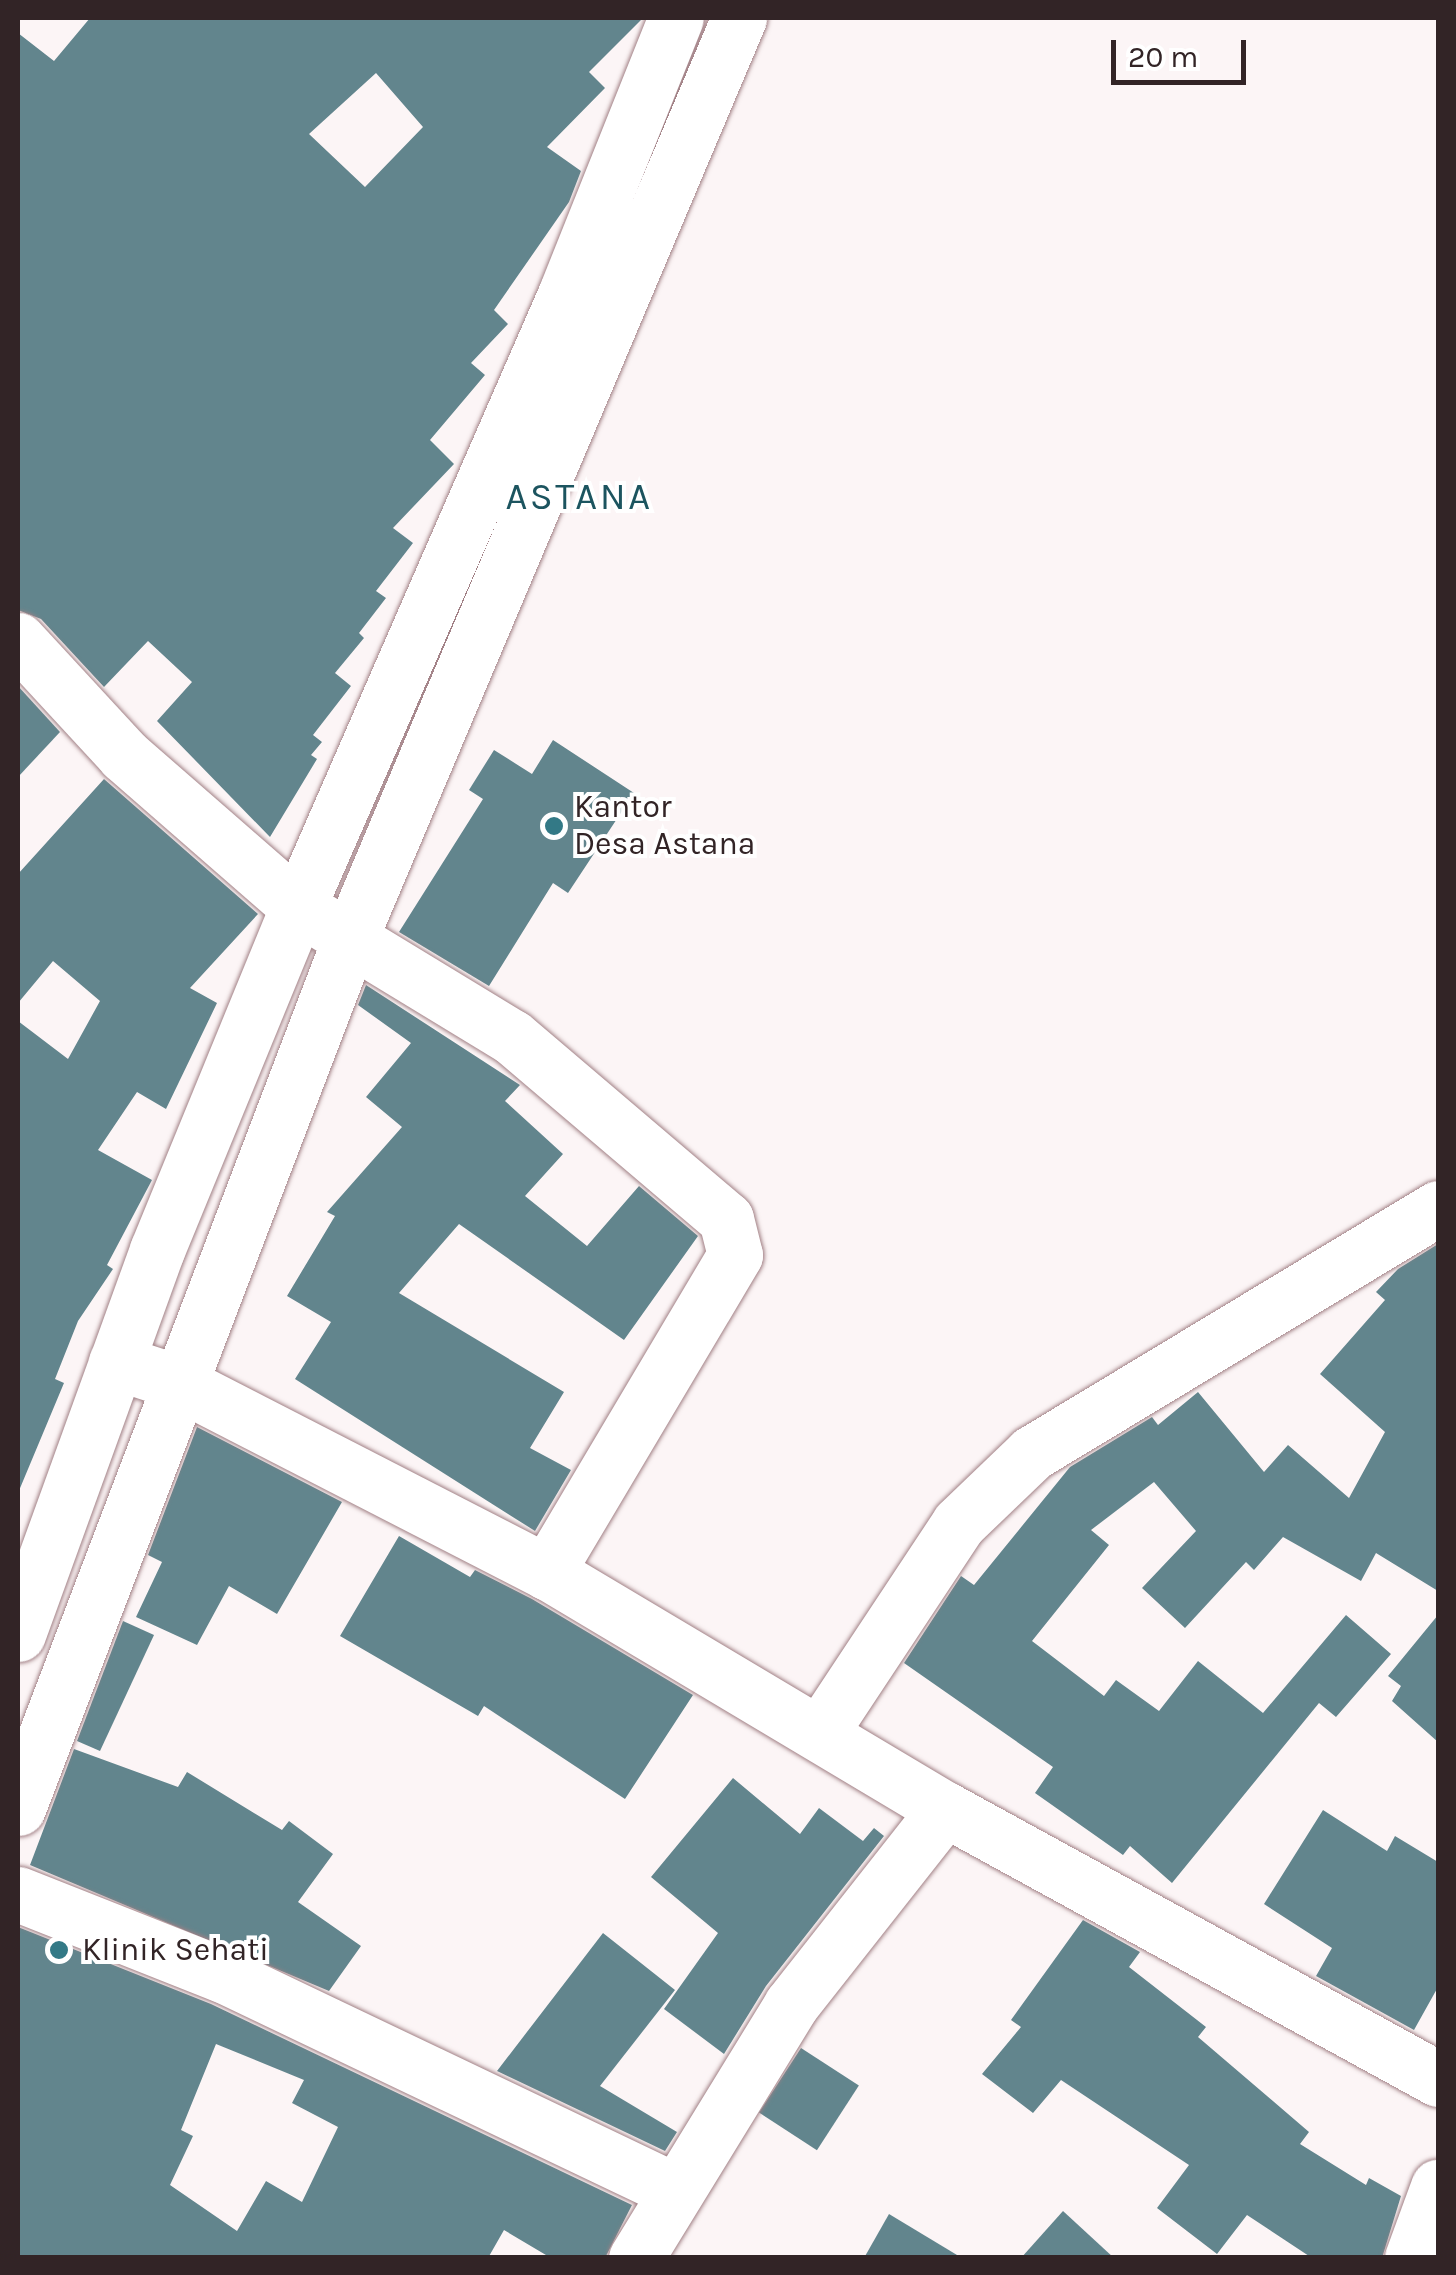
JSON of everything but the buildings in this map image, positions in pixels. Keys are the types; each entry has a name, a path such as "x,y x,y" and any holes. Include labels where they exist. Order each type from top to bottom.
{"main road":[{"path":"18,1808 587,305 676,18"},
{"path":"18,1634 116,1362 298,906 587,305 672,183 739,18"},
{"path":"18,640 124,755 298,906 512,1037 714,1206 733,1233 735,1255 546,1572"},
{"path":"822,1730 958,1523 1032,1453 1438,1208"},
{"path":"116,1362 178,1382 546,1572 822,1730 945,1809 1438,2080"},
{"path":"636,2258 674,2190 791,2005 945,1809"},
{"path":"18,1894 223,1975 674,2190"},
{"path":"1412,2258 1438,2187"}],"place":[{"name":"Kantor Desa Astana","path":"554,826"},
{"name":"Klinik Sehati","path":"59,1950"}],"district":[{"name":"ASTANA","path":"579,497"}]}
